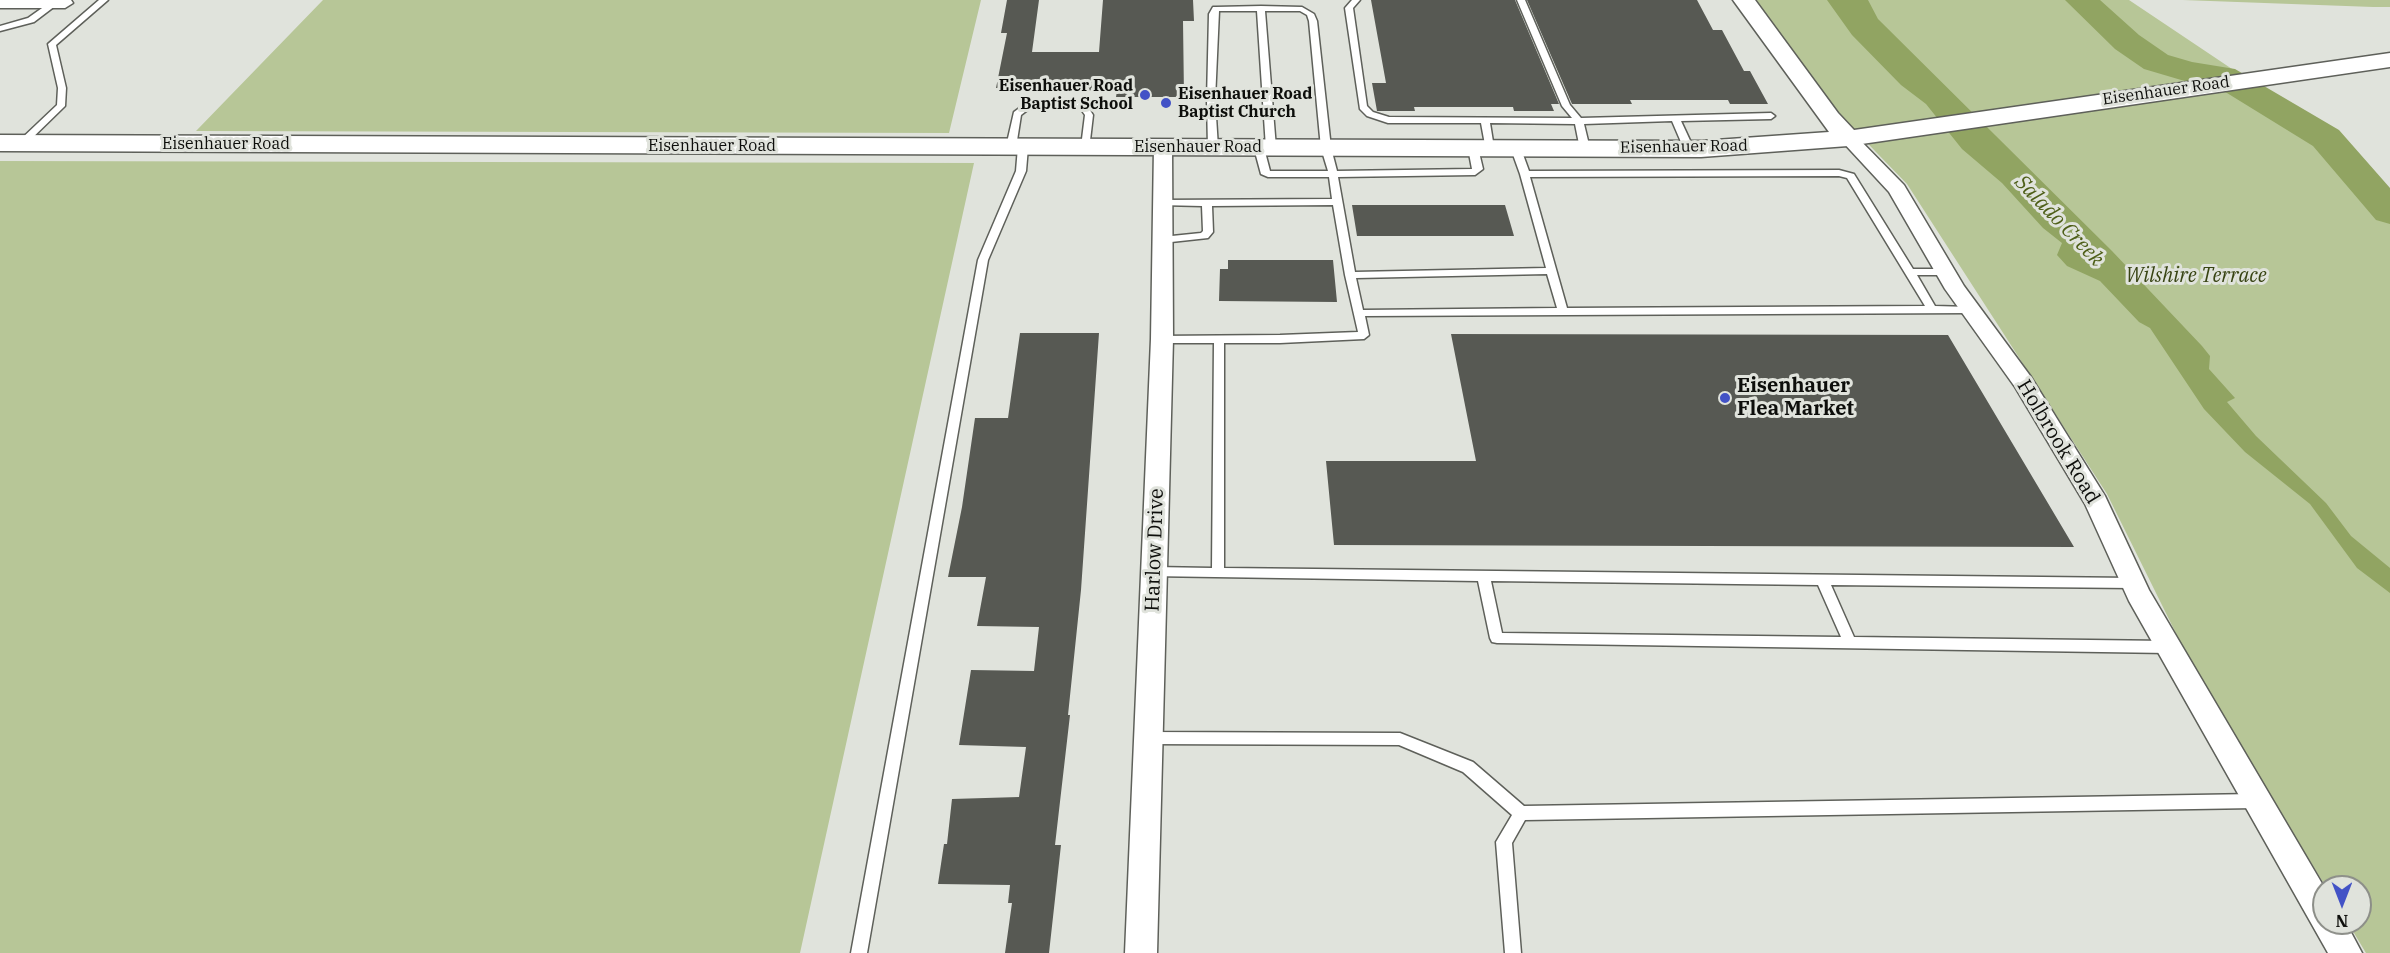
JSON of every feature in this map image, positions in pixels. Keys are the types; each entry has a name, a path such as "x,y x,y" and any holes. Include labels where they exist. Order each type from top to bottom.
{"main road":[{"name":"Holbrook Road","path":"1744,0 1829,118 1848,138"},
{"name":"Eisenhauer Road","path":"11,143 1689,148 1848,138 2390,60"}],"street":[{"path":"0,3 60,3"},
{"name":"Holbrook Road","path":"1848,138 1897,189 1945,272 2023,382 2096,502 2133,583 2168,647 2312,896"},
{"name":"Harlow Drive","path":"1141,953 1162,339 1164,147"},
{"path":"2335,935 2346,953"}],"lane":[{"path":"11,143 61,106 62,88 52,44 104,0"},
{"path":"1356,0 1349,8 1363,107 1370,114 1388,120 1579,121 1771,116"},
{"path":"1521,0 1566,106 1579,121 1585,149"},
{"path":"0,29 31,20 60,3"},
{"path":"1261,8 1264,172 1268,174 1475,172 1478,169 1485,120"},
{"path":"1162,339 1365,335 1350,275 1333,174 1326,148 1313,21 1310,14 1302,9 1216,9 1213,14 1211,100 1213,148"},
{"path":"859,953 983,260 1021,171 1017,147 1017,114 1032,103 1063,102 1083,106 1089,115 1086,147"},
{"path":"1675,118 1689,148"},
{"path":"1516,148 1563,312"},
{"path":"1525,174 1839,173 1851,176 1932,309"},
{"path":"1162,240 1204,236 1208,232 1207,202"},
{"path":"1162,203 1338,202"},
{"path":"1350,275 1551,271"},
{"path":"1911,272 1945,272"},
{"path":"1359,313 1970,310"},
{"path":"1218,573 1219,339"},
{"path":"1154,572 2133,583"},
{"path":"1483,576 1497,638 2168,647"},
{"path":"1823,580 1850,643"},
{"path":"1148,738 1400,739 1468,767 1521,813 2255,801"},
{"path":"1513,953 1504,842 1521,813"}],"green space":[{"path":"323,0 981,0 949,133 196,131"},
{"name":"Wilshire Terrace","path":"1750,0 2129,0 2344,144 2390,196 2390,953 2366,953 2355,935 2372,935 2372,875 2319,875 2205,692 2107,494 1907,184 1842,117"},
{"path":"2183,0 2390,0 2390,7 2373,7"},
{"path":"0,161 974,163 800,953 0,953"}],"water":[{"name":"Salado Creek","path":"1827,0 1868,0 1878,19 2112,251 2210,356 2209,369 2235,398 2227,402 2256,436 2326,503 2351,536 2390,568 2390,593 2357,568 2310,504 2245,452 2204,409 2150,328 2139,322 2100,281 2067,266 2057,255 2062,243 2043,228 2002,183 1962,149 1926,104 1901,85 1852,35"}],"building":[{"path":"1007,0 1039,0 1032,52 1099,52 1103,0 1193,0 1194,21 1183,21 1184,97 1116,97 1117,91 996,88 1007,33 1001,33"},
{"path":"1371,0 1515,0 1559,104 1551,104 1554,111 1514,111 1513,107 1414,107 1415,111 1377,111 1372,83 1386,83"},
{"path":"1527,0 1697,0 1713,30 1722,30 1744,71 1750,71 1768,104 1730,104 1728,100 1630,100 1632,104 1572,104"},
{"path":"1352,205 1505,205 1514,236 1357,236"},
{"path":"1228,260 1333,260 1337,302 1219,301 1220,269 1228,269"},
{"path":"1020,333 1099,333 1081,590 1055,845 1061,845 1049,953 1005,953 1012,903 1008,903 1010,885 938,884 944,844 947,844 952,799 1019,797 1026,747 959,745 971,670 1034,671 1039,627 977,626 986,577 948,577 962,507 975,418 1008,418"},
{"name":"Eisenhauer Flea Market","path":"1451,334 1948,335 2074,547 1334,545 1326,461 1476,461"}],"waterway":[{"path":"2081,0 2127,42 2156,62 2188,72 2223,76 2326,138 2390,212"}],"place":[{"name":"Eisenhauer Road Baptist School","path":"1145,95"},
{"name":"Eisenhauer Road Baptist Church","path":"1166,103"},
{"name":"Eisenhauer Flea Market","path":"1725,398"}]}
